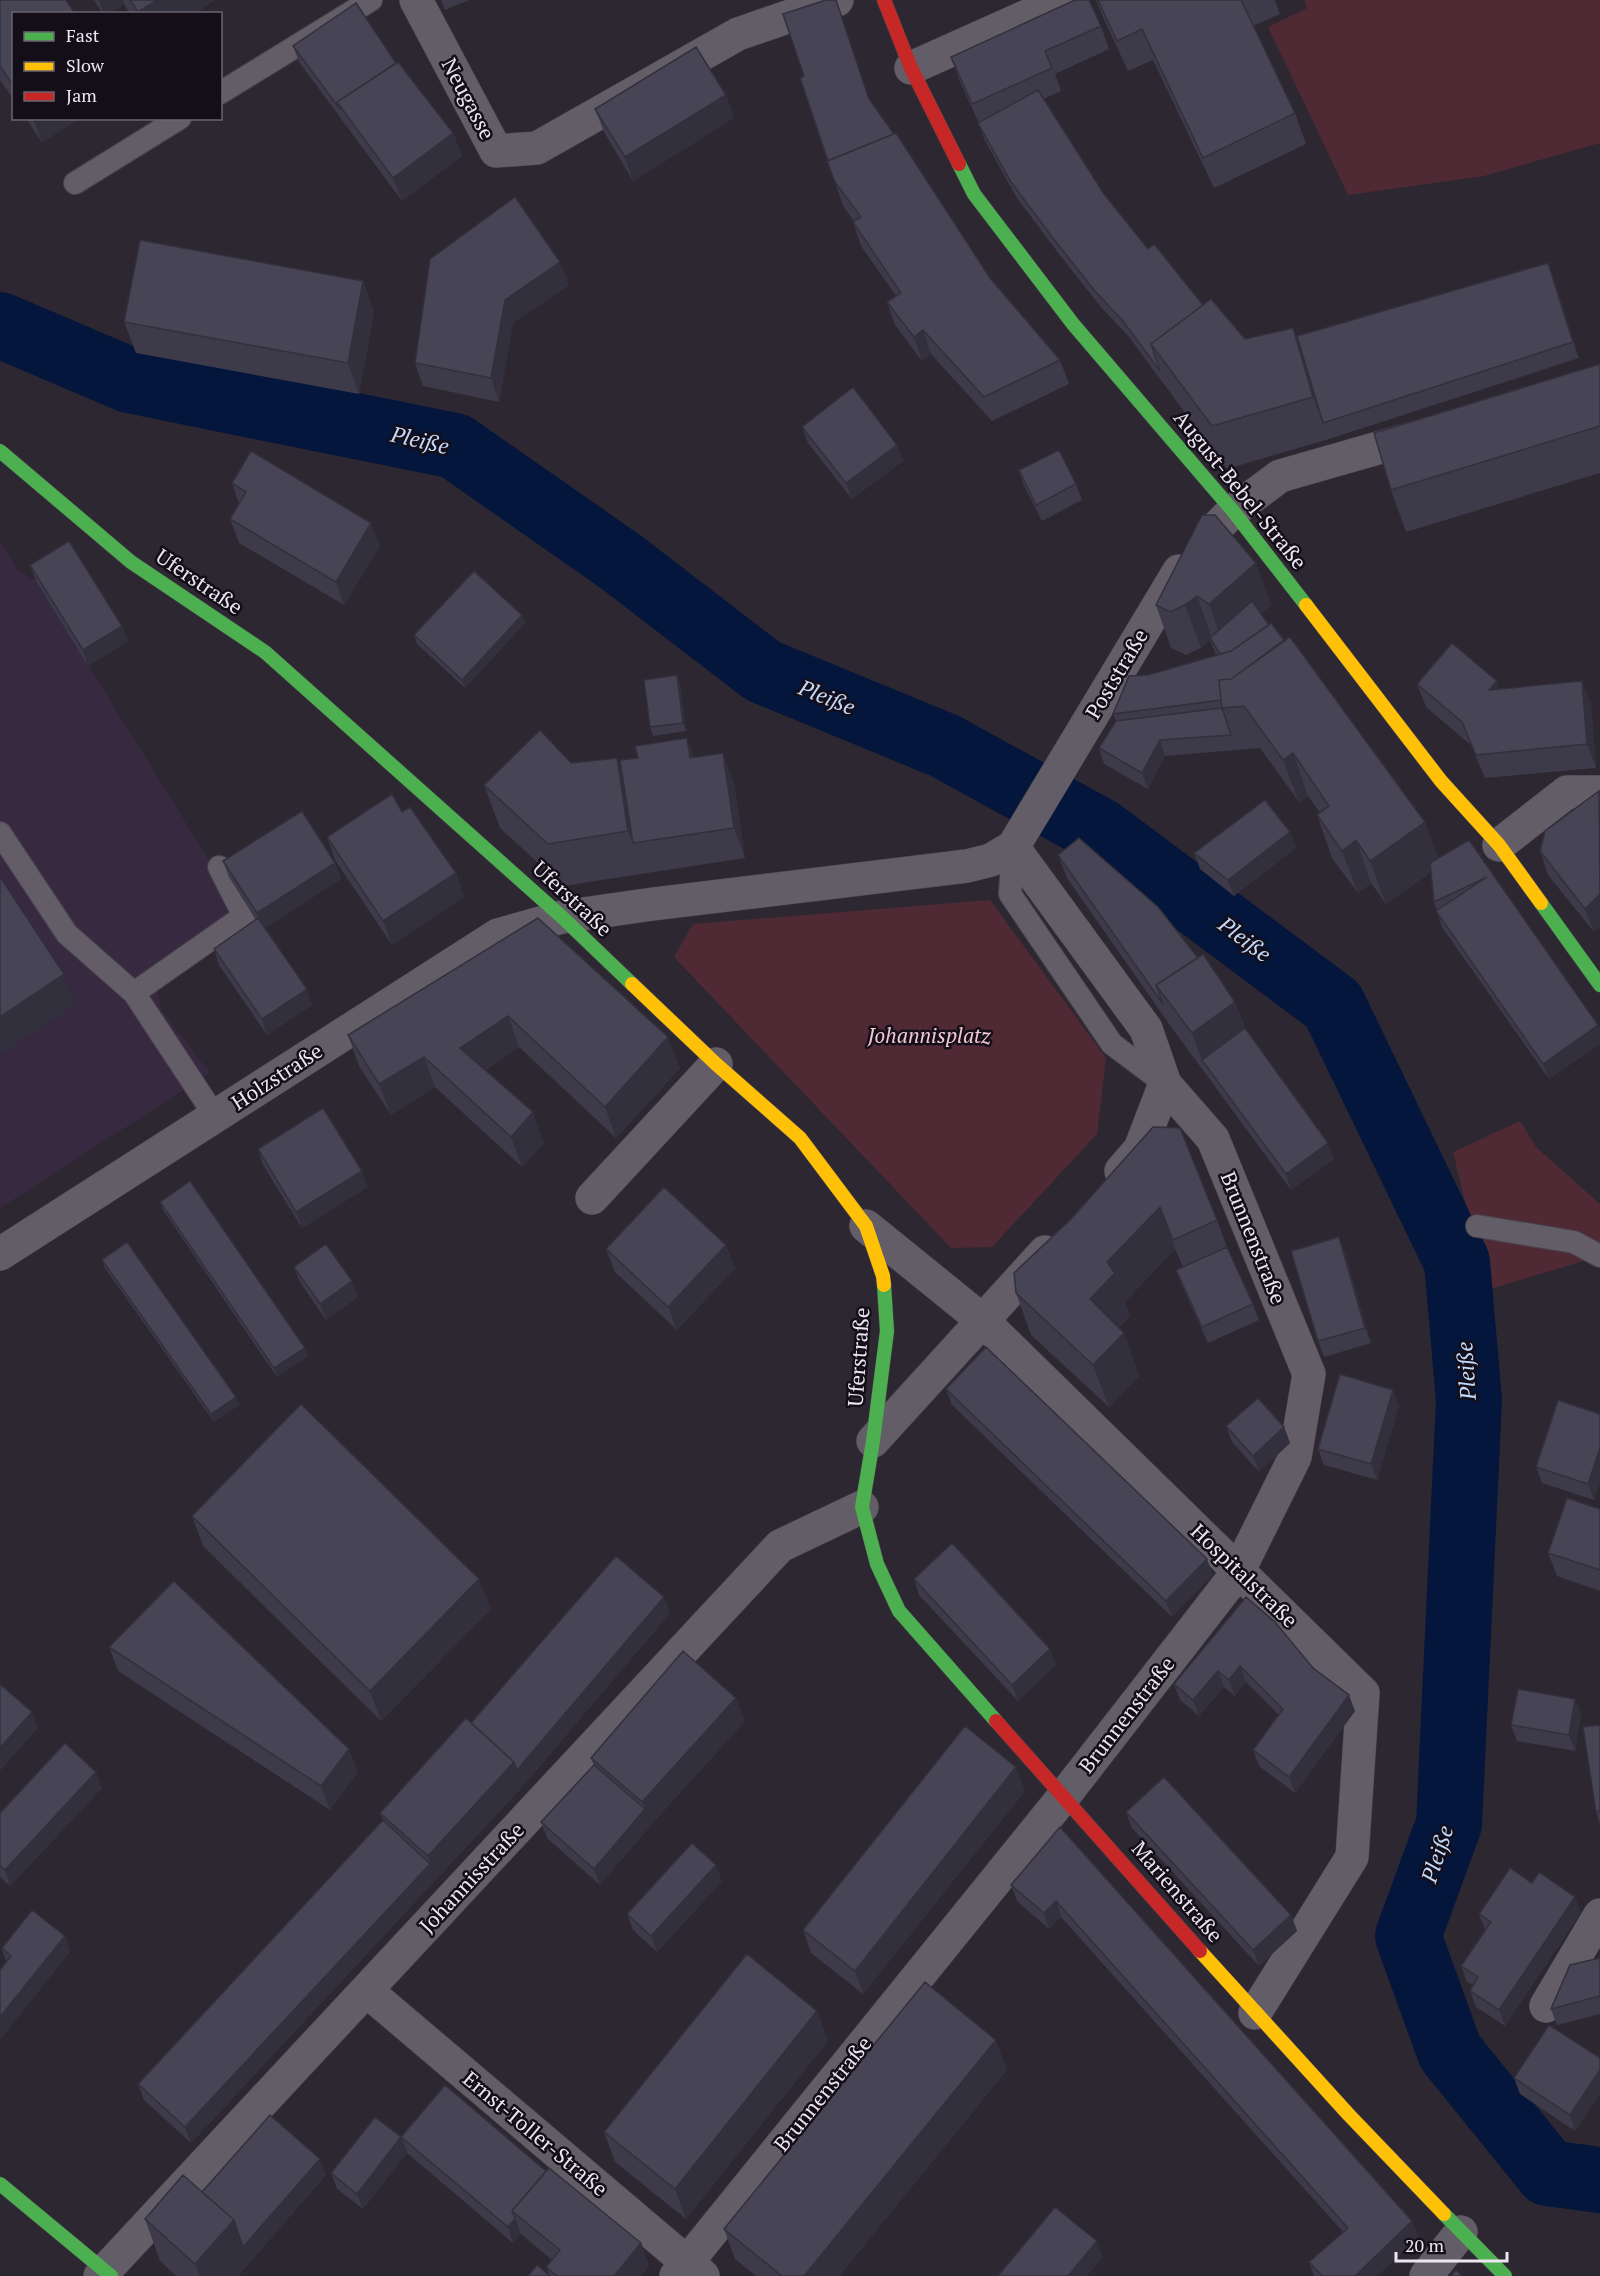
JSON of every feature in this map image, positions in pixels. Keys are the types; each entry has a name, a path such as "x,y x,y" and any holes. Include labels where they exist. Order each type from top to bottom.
{"street":[{"name":"Neugasse","path":"416,0 496,151 537,148 738,34 837,0"},
{"name":"August-Bebel-Straße","path":"884,0 911,68 974,194 1073,324 1233,511 1441,782 1498,845 1600,985"},
{"path":"911,68 1063,0"},
{"name":"Poststraße","path":"1019,838 1190,554 1233,511 1280,476 1452,426"},
{"name":"Uferstraße","path":"0,451 131,562 265,652 562,916 716,1064 800,1138 866,1226 883,1276 886,1331 873,1442 862,1507"},
{"path":"1498,845 1567,792 1600,792"},
{"path":"562,916 968,866 991,860 1019,838 1146,1029 1166,1084 1140,1149 1100,1193"},
{"name":"Holzstraße","path":"0,1254 498,935 562,916"},
{"path":"592,1198 716,1064"},
{"name":"Brunnenstraße","path":"688,2271 1238,1572 1295,1457 1309,1374 1213,1139 1166,1084"},
{"name":"Hospitalstraße","path":"866,1226 982,1320 1363,1693 1352,1857 1255,2013"},
{"path":"873,1442 1068,1227"},
{"name":"Marienstraße","path":"862,1507 877,1564 899,1611 1255,2013 1505,2276"},
{"name":"Johannisstraße","path":"105,2274 780,1546 862,1507"},
{"path":"1546,2006 1600,1915"},
{"name":"Ernst-Toller-Straße","path":"367,1991 688,2271"},
{"path":"0,2184 105,2274"},
{"path":"1426,2276 1461,2232"}],"lane":[{"path":"222,92 371,0"},
{"path":"75,183 177,120"},
{"path":"0,833 67,934 134,993 215,1116"},
{"path":"134,993 244,916 219,867"},
{"path":"1477,1226 1574,1242 1600,1256"}],"shaded area":[{"path":"0,541 17,569 36,581 204,852 238,913 152,970 162,1011 210,1073 0,1208"}],"green space":[{"path":"1304,0 1600,0 1600,143 1484,176 1348,195 1268,27 1307,8"},
{"name":"Johannisplatz","path":"990,900 1106,1058 1097,1134 992,1247 951,1248 674,957 693,924"},
{"path":"1520,1121 1536,1147 1600,1204 1600,1256 1487,1290 1453,1152"}],"building":[{"path":"0,0 66,0 74,12 12,12 12,84 0,66"},
{"path":"130,0 157,0 138,12"},
{"path":"826,0 836,0 869,99 894,134 828,161 800,78 804,76 783,14"},
{"path":"1075,0 1089,0 1101,26 1045,51 1052,68 972,104 951,57"},
{"path":"1098,0 1241,0 1295,113 1203,158 1142,29 1117,41"},
{"path":"356,3 396,63 337,102 340,109 293,46"},
{"path":"696,47 726,95 625,157 595,109"},
{"path":"398,62 453,133 393,178 337,102"},
{"path":"1038,90 1104,194 1148,249 1154,244 1203,305 1151,344 1160,371 1123,321 1094,290 1011,182 978,123"},
{"path":"896,133 990,278 1060,360 984,397 923,330 914,337 887,302 901,293 853,222 861,217 835,182 827,161"},
{"path":"515,197 560,262 505,300 491,378 415,363 430,259"},
{"path":"140,240 363,281 348,363 124,322"},
{"path":"1548,263 1573,342 1323,423 1297,336"},
{"path":"1211,299 1245,339 1293,328 1313,397 1212,426 1151,344"},
{"path":"1600,364 1600,426 1391,490 1374,433"},
{"path":"853,387 897,445 846,483 802,427"},
{"path":"1059,450 1076,484 1036,505 1019,470"},
{"path":"251,451 371,523 336,582 230,519 246,492 232,483"},
{"path":"1202,515 1215,515 1256,563 1209,604 1197,596 1170,612 1156,605"},
{"path":"69,541 122,626 83,650 30,565"},
{"path":"474,571 522,615 462,680 414,635"},
{"path":"1252,601 1269,625 1231,651 1220,654 1210,638"},
{"path":"1271,623 1284,640 1231,679 1219,680 1221,700 1113,714 1129,676 1148,675 1231,651"},
{"path":"1290,637 1425,822 1370,861 1356,840 1342,851 1317,815 1329,806 1293,753 1283,760 1244,706 1222,708 1219,680 1231,679"},
{"path":"1452,643 1497,681 1489,690 1582,681 1587,744 1476,755 1462,722 1417,684"},
{"path":"677,675 683,723 650,727 644,680"},
{"path":"1222,708 1231,735 1160,740 1142,773 1099,748 1116,721"},
{"path":"540,730 571,763 617,758 628,831 548,844 484,785"},
{"path":"687,738 690,758 723,753 734,828 633,843 620,760 638,758 635,746"},
{"path":"1599,791 1600,894 1585,909 1540,851 1545,831"},
{"path":"392,794 402,812 410,807 456,873 383,921 327,837"},
{"path":"1265,800 1290,832 1228,880 1194,853"},
{"path":"302,811 335,863 257,913 223,861"},
{"path":"1079,838 1158,907 1198,958 1156,985 1163,1004 1058,855"},
{"path":"1469,840 1598,1025 1543,1064 1436,911 1487,877 1434,902 1430,863"},
{"path":"0,877 64,974 0,1017"},
{"path":"258,918 307,989 262,1019 214,949"},
{"path":"538,918 668,1037 605,1107 508,1016 460,1048 533,1112 511,1137 424,1057 379,1084 348,1035"},
{"path":"1203,954 1235,1002 1192,1033 1156,985"},
{"path":"1245,1028 1328,1143 1286,1174 1202,1060"},
{"path":"323,1108 362,1171 296,1212 258,1149"},
{"path":"1153,1127 1180,1128 1217,1220 1173,1240 1160,1207 1107,1262 1115,1273 1090,1299 1124,1333 1093,1365 1016,1293 1014,1273 1071,1219"},
{"path":"190,1181 305,1348 274,1368 160,1202"},
{"path":"664,1187 726,1245 668,1307 606,1249"},
{"path":"1339,1237 1365,1328 1318,1341 1291,1251"},
{"path":"127,1242 236,1397 211,1414 102,1260"},
{"path":"326,1244 352,1281 320,1304 294,1267"},
{"path":"1227,1247 1253,1304 1202,1327 1176,1270"},
{"path":"986,1347 1207,1559 1166,1601 946,1389"},
{"path":"1340,1374 1393,1390 1371,1464 1318,1449"},
{"path":"1258,1398 1284,1427 1253,1456 1226,1426"},
{"path":"1558,1400 1600,1414 1600,1448 1588,1484 1536,1467"},
{"path":"301,1404 479,1579 370,1691 192,1516"},
{"path":"1567,1498 1600,1509 1600,1570 1548,1553"},
{"path":"952,1543 1050,1649 1012,1685 914,1579"},
{"path":"616,1556 664,1597 517,1770 514,1762 471,1723"},
{"path":"174,1581 349,1749 321,1786 109,1647"},
{"path":"1246,1597 1275,1622 1313,1668 1349,1695 1289,1777 1253,1750 1283,1709 1240,1666 1229,1680 1218,1671 1193,1700 1174,1684"},
{"path":"683,1651 736,1698 642,1802 591,1758"},
{"path":"0,1684 32,1712 0,1748"},
{"path":"1518,1689 1575,1699 1569,1735 1511,1725"},
{"path":"466,1718 514,1762 428,1856 380,1813"},
{"path":"1600,1725 1600,1811 1596,1812 1583,1727"},
{"path":"965,1726 1016,1767 855,1971 803,1930"},
{"path":"65,1743 96,1772 5,1870 0,1866 0,1813"},
{"path":"594,1765 645,1809 594,1869 541,1822"},
{"path":"1164,1777 1291,1915 1253,1950 1126,1812"},
{"path":"383,1820 430,1864 185,2127 138,2084"},
{"path":"1060,1827 1412,2221 1355,2276 1322,2276 1309,2262 1348,2228 1056,1901 1044,1913 1011,1885"},
{"path":"692,1843 716,1865 651,1936 627,1914"},
{"path":"1510,1868 1532,1883 1539,1872 1575,1897 1499,2010 1470,1991 1478,1977 1461,1966 1491,1922 1479,1914"},
{"path":"32,1910 65,1936 0,2017 0,1970 11,1956 2,1948"},
{"path":"747,1954 817,2011 675,2189 604,2132"},
{"path":"1600,1958 1600,1996 1551,2009 1570,1965"},
{"path":"925,1982 996,2040 804,2276 782,2276 724,2229"},
{"path":"1549,2025 1600,2058 1600,2070 1570,2115 1514,2078"},
{"path":"445,2085 546,2171 512,2211 515,2219 508,2227 401,2137"},
{"path":"270,2115 320,2159 243,2247 234,2220 202,2192"},
{"path":"375,2117 401,2137 357,2194 331,2173"},
{"path":"549,2168 641,2243 614,2276 557,2276 546,2267 560,2250 512,2211"},
{"path":"183,2175 234,2220 195,2264 145,2219"},
{"path":"1055,2207 1097,2241 1068,2276 998,2276"},
{"path":"537,2265 550,2276 528,2276"},
{"path":"1456,2270 1462,2276 1451,2276"}],"waterway":[{"name":"Pleiße","path":"0,325 129,380 455,446 621,562 763,671 945,746 1100,831 1333,1005 1457,1262 1469,1400 1449,1824 1408,1936 1450,2052 1548,2173 1600,2180"}],"traffic: fast":[{"path":"959,164 974,194 1073,324 1233,511 1306,605"},
{"path":"0,451 131,562 265,652 562,917 632,984"},
{"path":"1541,903 1600,985"},
{"path":"884,1285 887,1331 862,1507 877,1564 899,1611 996,1721"},
{"path":"0,2184 111,2276"},
{"path":"1444,2214 1505,2276"}],"traffic: slow":[{"path":"1306,605 1441,781 1499,845 1541,903"},
{"path":"632,984 716,1064 800,1138 866,1226 884,1285"},
{"path":"1200,1951 1349,2115 1444,2214"}],"traffic: jam":[{"path":"884,0 911,68 959,164"},
{"path":"996,1721 1200,1951"}]}
